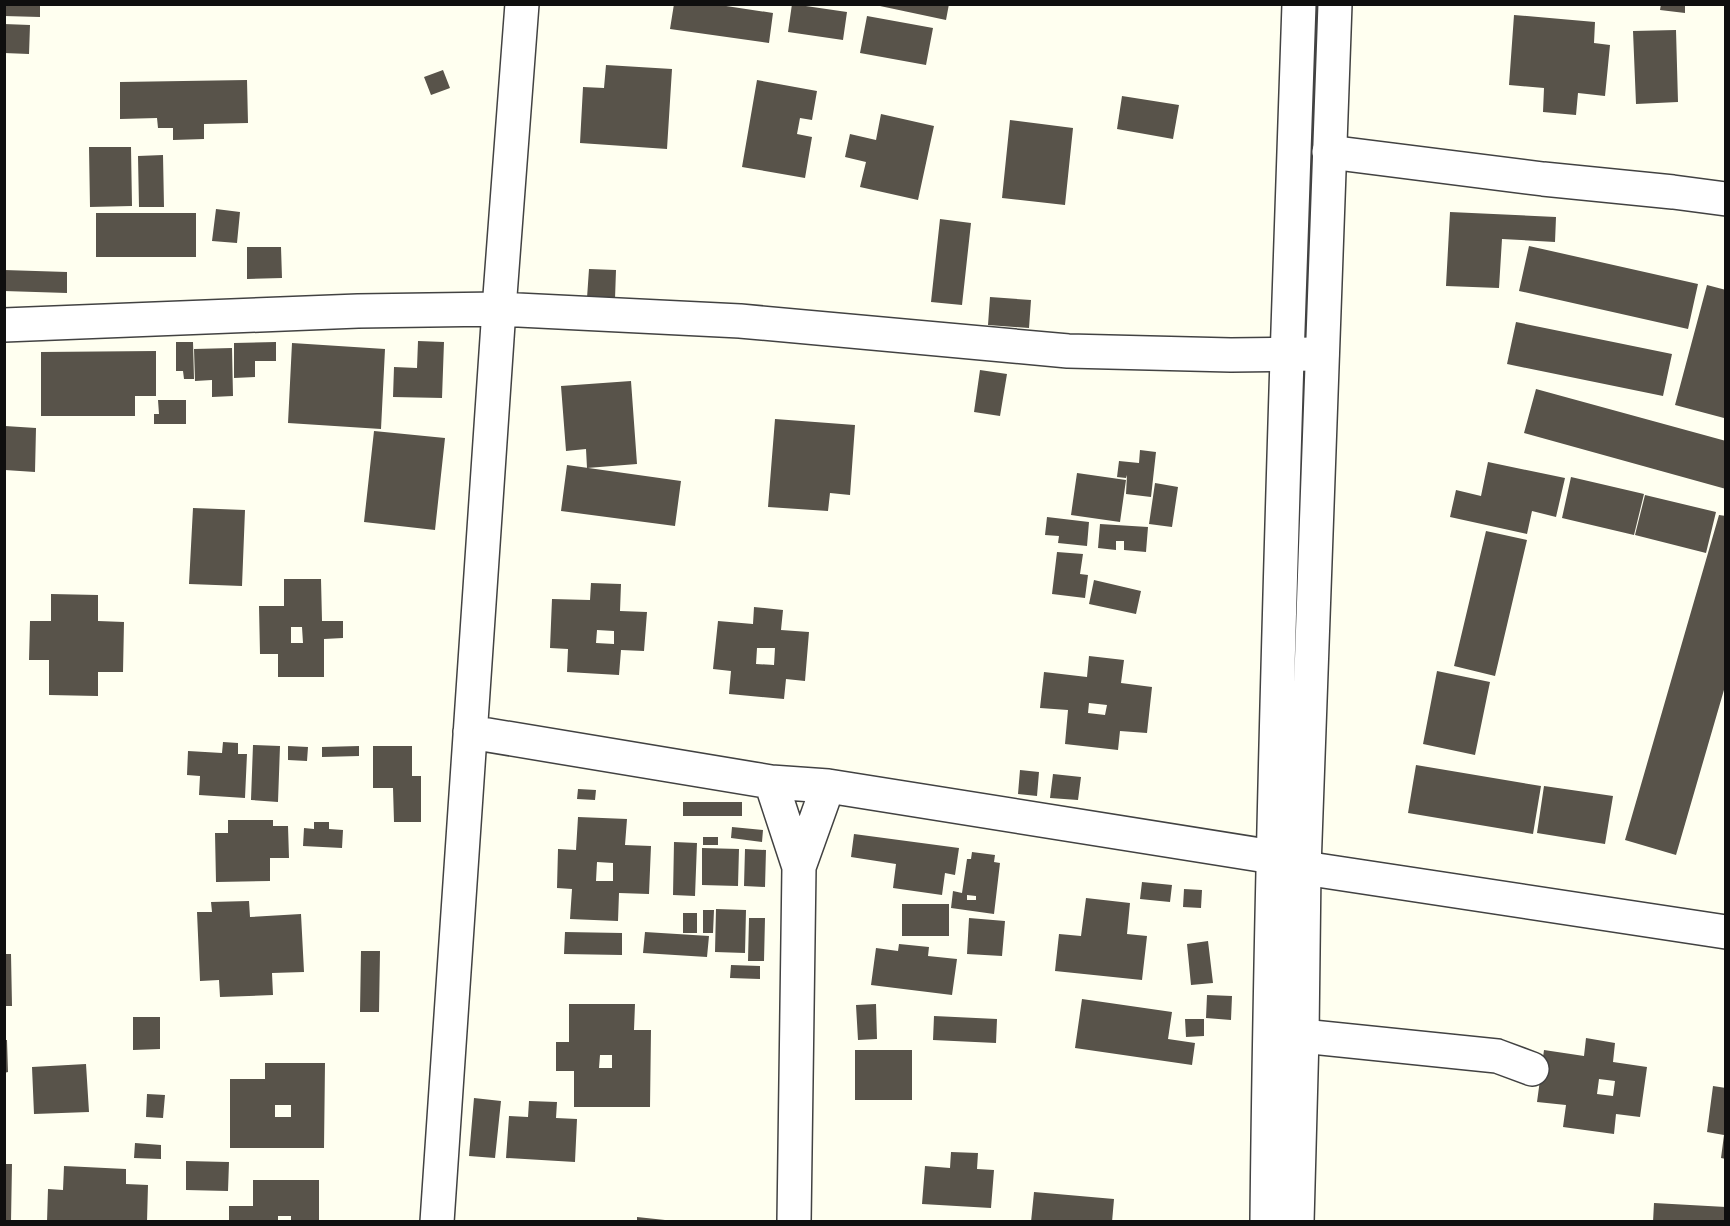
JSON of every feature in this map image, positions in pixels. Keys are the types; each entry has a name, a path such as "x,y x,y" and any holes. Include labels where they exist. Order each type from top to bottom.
{"street":[{"path":"437,1221 522,4"},
{"path":"1267,1221 1273,857 1299,4"},
{"path":"1297,1221 1304,868 1335,4"},
{"path":"1329,152 1725,199"},
{"path":"4,325 358,311 499,309 740,321 1068,351 1322,354"},
{"path":"470,732 771,782 828,786 1273,857"},
{"path":"771,782 799,867"},
{"path":"794,1221 799,867 828,786"},
{"path":"1304,868 1725,932"},
{"path":"1302,1036 1497,1056 1532,1070"}],"building":[{"path":"4,4 40,4 40,17 4,16"},
{"path":"674,4 713,4 773,13 769,43 670,29"},
{"path":"792,4 847,12 843,40 788,32"},
{"path":"881,4 949,4 946,20 880,6"},
{"path":"1661,4 1685,4 1685,13 1660,10"},
{"path":"1514,15 1595,22 1594,43 1610,45 1605,96 1578,93 1576,115 1543,112 1544,88 1509,85"},
{"path":"867,16 933,28 926,65 860,53"},
{"path":"4,24 30,25 29,54 4,53"},
{"path":"1676,30 1678,102 1636,104 1633,31"},
{"path":"606,65 672,69 667,149 580,143 583,87 604,88"},
{"path":"443,70 450,88 431,95 424,77"},
{"path":"247,80 248,123 204,124 204,139 173,140 173,128 158,128 157,118 120,119 120,82"},
{"path":"757,80 817,91 812,120 800,118 797,134 812,137 805,178 742,167"},
{"path":"1122,96 1179,105 1173,139 1117,129"},
{"path":"881,114 934,126 918,200 860,187 866,162 845,157 850,134 876,140"},
{"path":"1010,120 1073,128 1065,205 1002,198"},
{"path":"89,147 131,147 132,206 90,207"},
{"path":"163,155 164,207 139,207 138,156"},
{"path":"216,209 240,212 237,243 212,241"},
{"path":"1450,212 1556,217 1555,242 1502,239 1499,288 1446,286"},
{"path":"96,213 196,213 196,257 96,257"},
{"path":"940,219 971,223 962,305 931,302"},
{"path":"1529,246 1698,284 1688,329 1519,291"},
{"path":"247,247 281,247 282,278 247,279"},
{"path":"589,269 616,270 615,299 587,298"},
{"path":"4,270 67,272 67,293 4,291"},
{"path":"1707,285 1726,290 1726,413 1724,418 1675,405"},
{"path":"990,297 1031,300 1029,328 988,325"},
{"path":"1516,322 1672,354 1663,396 1507,364"},
{"path":"418,341 444,342 442,398 393,397 394,367 417,368"},
{"path":"176,342 193,342 194,379 184,379 183,371 176,371"},
{"path":"276,342 276,361 255,361 255,377 234,378 234,343"},
{"path":"292,343 385,349 381,429 288,423"},
{"path":"232,348 233,396 212,397 212,380 195,381 194,349"},
{"path":"156,351 156,396 135,396 135,416 41,416 41,352"},
{"path":"980,370 1007,374 1000,416 974,412"},
{"path":"631,381 637,464 587,468 586,449 566,451 561,386"},
{"path":"1536,389 1726,441 1726,489 1524,433"},
{"path":"158,400 186,400 186,424 154,424 154,414 159,414"},
{"path":"775,419 855,425 850,495 830,493 828,511 768,507"},
{"path":"5,426 36,428 35,472 5,470"},
{"path":"374,431 445,438 435,530 364,522"},
{"path":"1140,450 1156,452 1151,497 1126,494 1127,475 1126,478 1117,477 1119,461 1139,463"},
{"path":"1488,462 1565,478 1556,517 1532,511 1527,534 1450,517 1456,490 1481,496"},
{"path":"567,465 681,481 675,526 561,511"},
{"path":"1077,473 1126,480 1120,522 1071,515"},
{"path":"1571,477 1644,494 1634,535 1562,518"},
{"path":"1155,483 1178,487 1172,527 1149,524"},
{"path":"1645,495 1716,512 1706,553 1635,535"},
{"path":"193,508 245,510 242,586 189,584"},
{"path":"1719,515 1726,516 1726,683 1676,855 1625,840"},
{"path":"1047,517 1089,522 1087,546 1058,543 1059,536 1045,535"},
{"path":"1100,524 1148,527 1146,552 1124,550 1124,541 1116,541 1116,550 1098,548"},
{"path":"1486,531 1527,540 1495,676 1454,666"},
{"path":"1057,552 1083,554 1080,574 1088,575 1085,598 1052,594"},
{"path":"284,579 321,579 322,621 343,621 343,638 324,639 324,677 278,677 278,654 260,654 259,606 284,606","holes":["291,627 302,627 303,643 291,643"]},
{"path":"1094,580 1141,591 1136,614 1089,604"},
{"path":"591,583 621,584 620,611 647,612 644,651 621,650 619,675 567,672 568,649 550,648 552,599 590,600","holes":["597,630 614,631 614,644 596,643"]},
{"path":"51,594 98,595 98,621 124,622 123,672 98,672 98,696 49,695 49,660 29,660 30,621 51,621"},
{"path":"754,607 783,610 781,630 809,632 805,681 786,679 784,699 729,694 731,671 713,669 718,621 753,624","holes":["757,648 775,648 774,665 756,664"]},
{"path":"1089,656 1124,660 1121,683 1152,687 1147,733 1120,731 1118,750 1065,744 1068,710 1040,708 1044,672 1087,677","holes":["1089,703 1107,705 1105,715 1088,713"]},
{"path":"1437,671 1490,682 1475,755 1423,744"},
{"path":"223,742 238,743 238,754 247,754 245,798 199,795 200,776 187,775 188,751 222,753"},
{"path":"253,745 280,746 278,802 251,800"},
{"path":"288,746 308,747 307,761 288,760"},
{"path":"359,746 359,756 322,757 322,747"},
{"path":"373,746 412,746 412,776 421,776 421,822 394,822 393,788 373,788"},
{"path":"1416,765 1541,786 1533,834 1408,813"},
{"path":"1020,770 1039,772 1037,796 1018,794"},
{"path":"1053,774 1081,777 1078,800 1050,798"},
{"path":"1544,786 1613,796 1605,844 1537,833"},
{"path":"578,789 596,790 595,800 577,799"},
{"path":"683,802 742,802 742,816 683,816"},
{"path":"578,817 627,819 625,845 651,846 649,894 619,893 618,921 570,919 572,889 557,888 558,849 576,850","holes":["597,862 613,863 613,881 596,881"]},
{"path":"228,820 273,820 273,826 288,826 289,858 270,858 270,881 216,882 215,833 228,833"},
{"path":"314,822 329,822 329,829 343,830 342,848 303,846 304,828 314,829"},
{"path":"732,827 763,830 762,842 731,838"},
{"path":"854,834 959,848 955,875 945,873 942,895 893,888 896,864 851,857"},
{"path":"703,837 718,837 718,845 703,845"},
{"path":"674,842 697,843 695,896 673,895"},
{"path":"702,848 739,849 738,886 702,885"},
{"path":"745,849 766,850 765,887 744,886"},
{"path":"972,852 995,855 994,862 1000,863 994,914 951,908 953,891 962,893 967,859 971,859","holes":["967,895 976,896 976,900 967,900"]},
{"path":"1142,882 1172,885 1170,902 1140,899"},
{"path":"1184,889 1202,890 1201,908 1183,907"},
{"path":"1086,898 1130,903 1127,934 1147,936 1142,980 1055,971 1059,934 1081,936"},
{"path":"249,901 250,917 301,914 304,972 272,973 273,995 220,997 219,980 200,981 197,912 212,912 211,902"},
{"path":"902,904 949,904 949,936 902,936"},
{"path":"716,909 746,910 745,953 715,952"},
{"path":"703,910 714,910 713,933 703,933"},
{"path":"683,913 697,913 697,933 683,933"},
{"path":"749,918 765,918 764,961 748,961"},
{"path":"969,918 1005,921 1002,956 967,954"},
{"path":"565,932 622,933 622,955 564,954"},
{"path":"645,932 709,936 707,957 643,953"},
{"path":"1208,941 1213,983 1191,985 1187,944"},
{"path":"899,944 929,947 928,956 957,959 952,995 871,985 876,948 898,951"},
{"path":"361,951 380,951 379,1012 360,1012"},
{"path":"4,954 11,954 12,1006 4,1006"},
{"path":"731,965 760,966 760,979 730,978"},
{"path":"1207,995 1232,996 1231,1020 1206,1018"},
{"path":"1082,999 1172,1012 1168,1039 1195,1043 1192,1065 1075,1048"},
{"path":"569,1004 635,1004 634,1030 651,1030 650,1107 574,1107 574,1071 556,1071 556,1042 569,1042","holes":["600,1055 612,1055 612,1068 599,1068"]},
{"path":"876,1004 877,1039 858,1040 856,1005"},
{"path":"934,1016 997,1019 996,1043 933,1040"},
{"path":"133,1017 160,1017 160,1049 133,1050"},
{"path":"1185,1019 1204,1019 1204,1036 1186,1037"},
{"path":"1586,1038 1615,1043 1613,1062 1647,1067 1640,1117 1616,1114 1614,1134 1563,1127 1566,1105 1537,1102 1544,1050 1584,1056","holes":["1599,1079 1615,1081 1613,1096 1597,1094"]},
{"path":"4,1040 7,1040 8,1072 4,1073"},
{"path":"855,1050 912,1050 912,1100 855,1100"},
{"path":"265,1063 325,1063 324,1148 230,1148 230,1079 265,1079","holes":["275,1105 291,1105 291,1117 275,1117"]},
{"path":"86,1064 89,1112 34,1114 32,1067"},
{"path":"1713,1086 1726,1088 1726,1159 1721,1158 1724,1135 1707,1132"},
{"path":"147,1094 165,1095 163,1118 146,1117"},
{"path":"474,1098 501,1101 495,1158 469,1156"},
{"path":"529,1101 557,1102 556,1118 577,1119 575,1162 506,1158 509,1116 528,1117"},
{"path":"135,1143 161,1145 161,1159 134,1158"},
{"path":"951,1152 978,1153 977,1169 994,1170 991,1208 922,1204 925,1166 950,1168"},
{"path":"186,1161 229,1162 228,1191 186,1190"},
{"path":"4,1164 12,1164 11,1222 4,1222"},
{"path":"64,1166 126,1169 126,1184 148,1185 147,1222 47,1222 48,1189 63,1190"},
{"path":"253,1180 319,1180 319,1222 291,1222 291,1216 278,1216 278,1222 229,1222 229,1206 253,1206"},
{"path":"1034,1192 1114,1199 1112,1222 1031,1222"},
{"path":"1654,1203 1726,1207 1726,1222 1653,1222"},
{"path":"637,1217 665,1220 665,1222 637,1222"}]}
